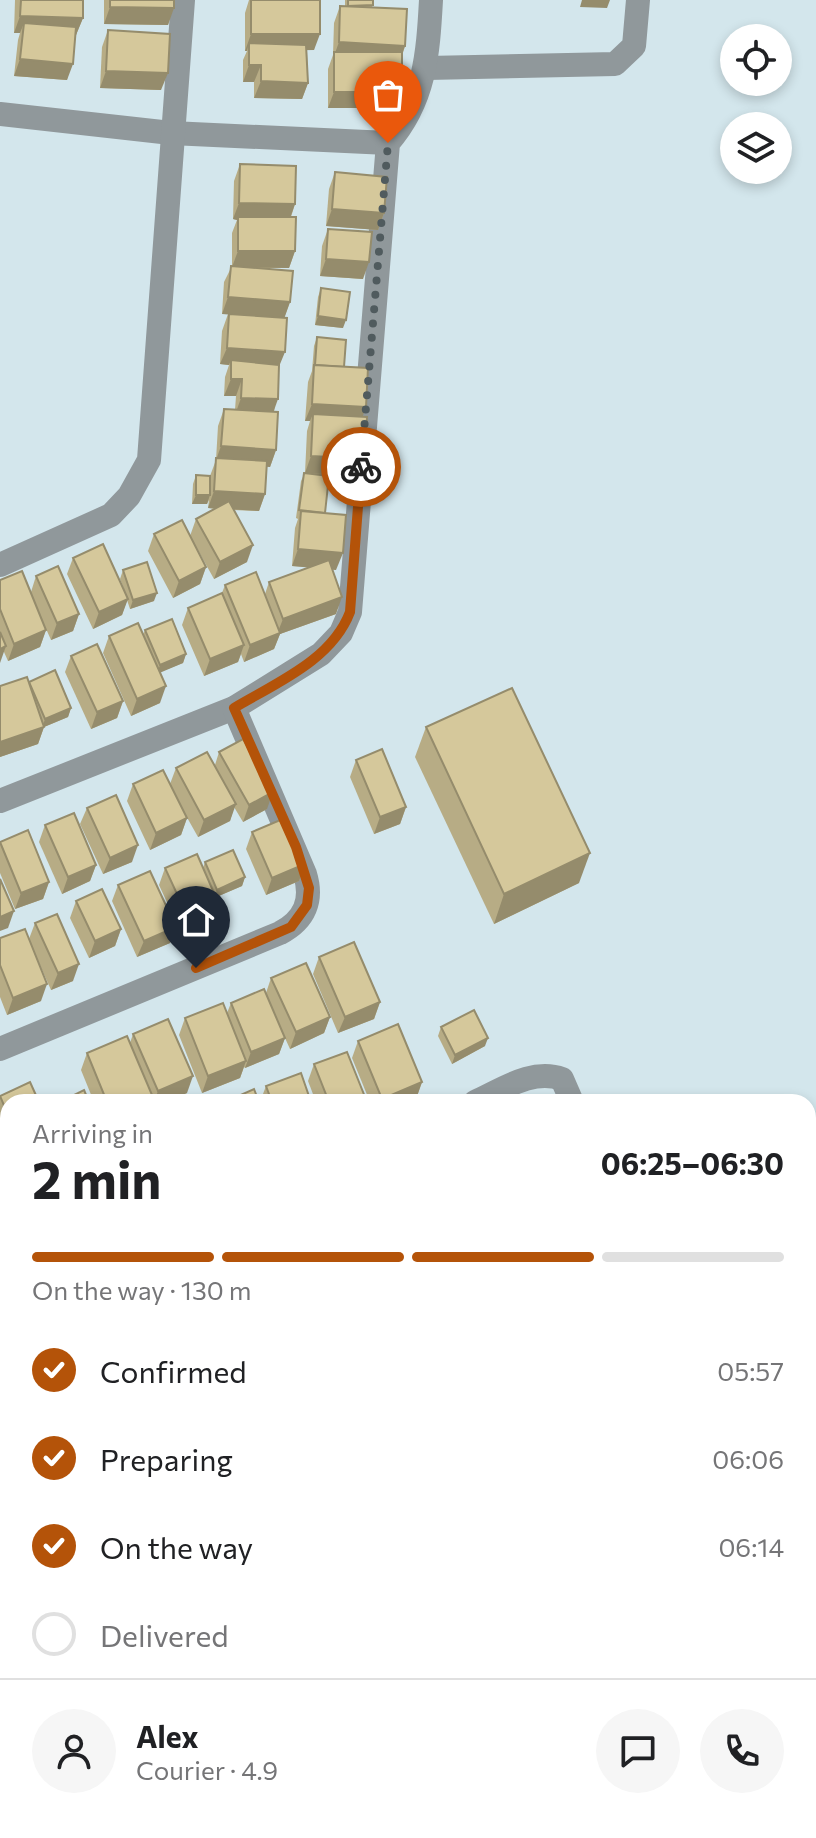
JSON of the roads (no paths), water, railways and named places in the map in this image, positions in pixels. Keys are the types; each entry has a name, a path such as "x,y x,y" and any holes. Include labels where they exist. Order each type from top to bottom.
{"street":[{"path":"0,565 111,515 129,496 149,460 183,0"},
{"path":"0,801 234,708 321,654 341,633 350,612 388,143 403,126 427,68 431,0"},
{"path":"427,68 615,64 634,46 638,0"},
{"path":"0,114 171,133 388,143"},
{"path":"0,1049 280,933 303,914 309,888 305,874 234,708"},
{"path":"493,1094 528,1078 546,1075 562,1079 569,1094"}]}
